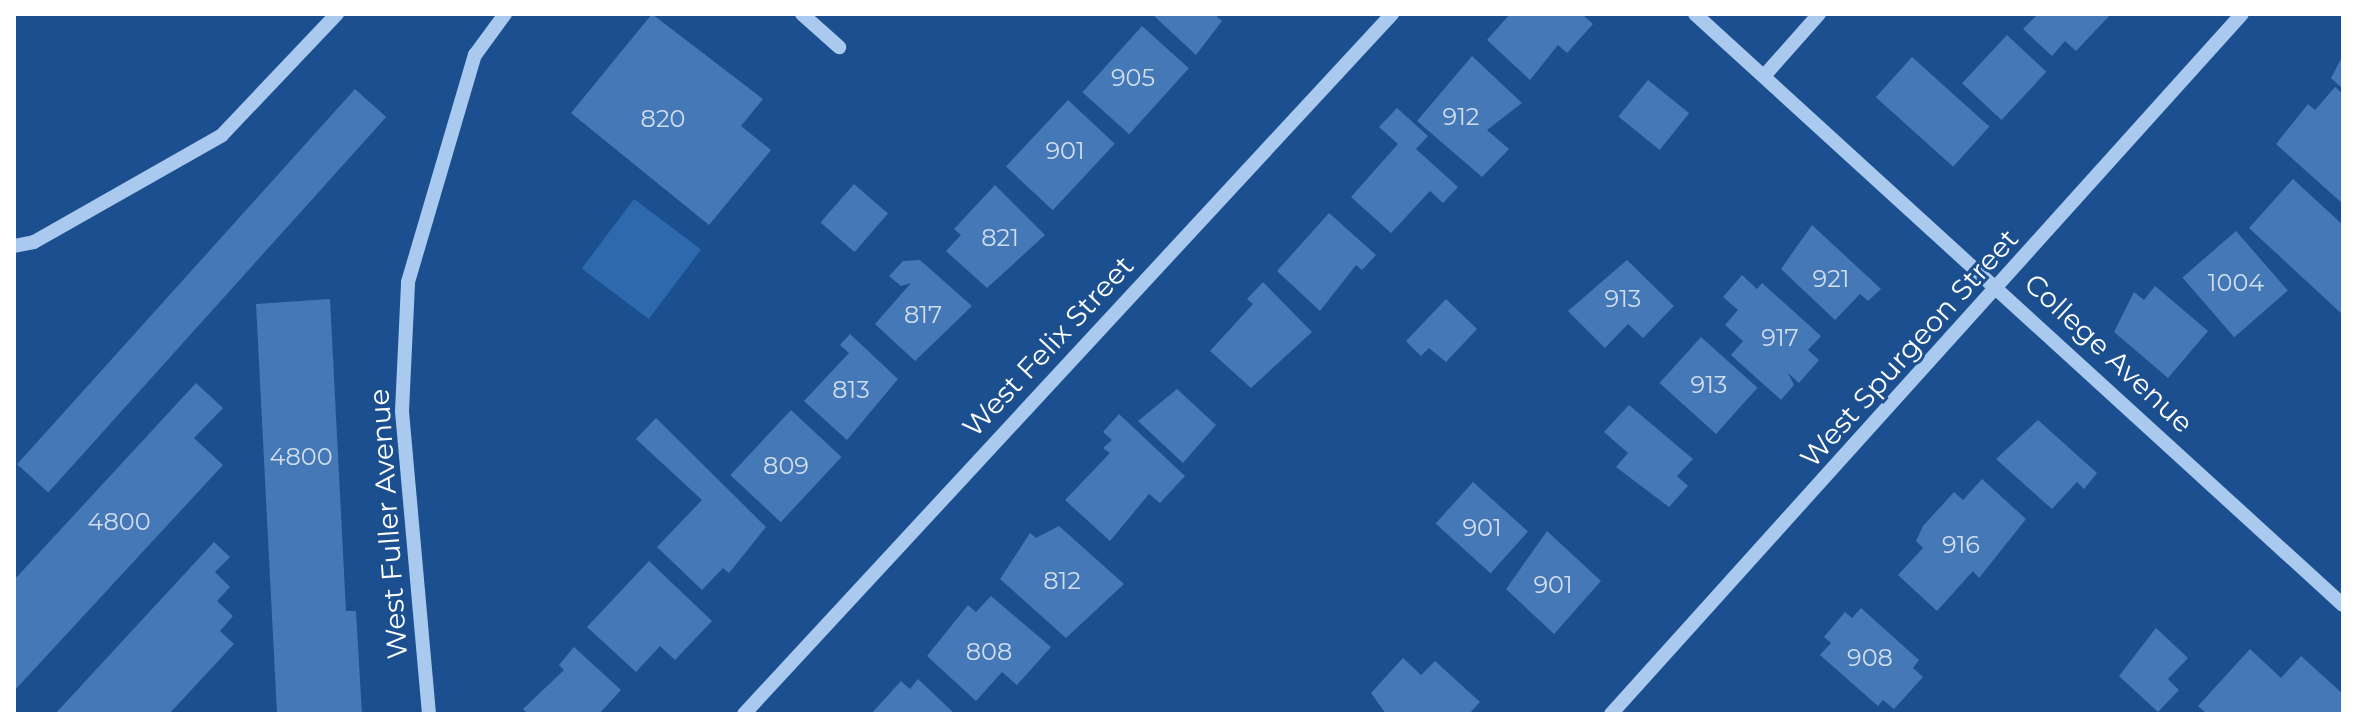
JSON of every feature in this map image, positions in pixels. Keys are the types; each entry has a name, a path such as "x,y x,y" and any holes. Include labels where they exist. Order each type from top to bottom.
{"street":[{"path":"14,246 34,242 222,135 337,14"},
{"name":"West Fuller Avenue","path":"429,714 402,411 408,282 475,55 505,14"},
{"path":"802,14 839,47"},
{"name":"West Felix Street","path":"744,714 1392,14"},
{"name":"College Avenue","path":"1695,14 1999,288 2343,605"},
{"path":"1764,76 1819,14"},
{"name":"West Spurgeon Street","path":"1611,714 1999,288 2242,14"}],"shaded area":[{"path":"634,199 701,250 649,319 582,268"}],"building":[{"path":"652,14 763,99 741,126 771,150 709,225 571,113"},
{"path":"1152,14 1214,14 1222,21 1196,55"},
{"path":"1510,14 1582,14 1593,24 1567,53 1558,45 1530,80 1487,40"},
{"path":"2038,14 2111,14 2076,51 2065,41 2052,56 2023,29"},
{"path":"1142,26 1189,68 1129,134 1082,92"},
{"path":"2007,35 2046,72 2001,120 1962,83"},
{"path":"2343,55 2343,89 2331,78"},
{"path":"1472,56 1522,103 1487,130 1509,149 1482,177 1417,121"},
{"path":"1912,57 1989,127 1953,167 1876,97"},
{"path":"1648,80 1689,113 1660,150 1618,117"},
{"path":"2335,87 2343,94 2343,204 2276,144 2308,104 2315,110"},
{"path":"355,89 386,117 48,492 17,464"},
{"path":"1068,100 1115,144 1053,210 1006,167"},
{"path":"1397,108 1428,136 1416,149 1458,187 1443,203 1430,191 1391,233 1351,197 1398,144 1379,127"},
{"path":"2293,179 2343,225 2343,315 2249,228"},
{"path":"854,184 888,214 855,252 821,222"},
{"path":"995,185 1045,235 987,288 946,251 961,235 954,229"},
{"path":"1329,213 1376,255 1362,270 1356,265 1320,311 1277,271"},
{"path":"1812,225 1881,289 1868,301 1860,294 1835,320 1781,269"},
{"path":"2236,231 2288,291 2234,337 2182,278"},
{"path":"920,260 972,306 915,361 875,324 911,283 901,286 889,276 903,261"},
{"path":"1627,260 1674,306 1643,338 1628,324 1605,348 1568,311"},
{"path":"1742,275 1757,289 1762,283 1821,336 1808,350 1819,360 1799,383 1788,373 1794,385 1781,400 1731,355 1743,341 1725,325 1738,310 1723,297"},
{"path":"1263,282 1312,332 1251,388 1210,351 1253,304 1247,299"},
{"path":"2155,286 2208,331 2168,378 2114,332 2134,292 2144,300"},
{"path":"330,299 346,611 356,611 362,714 277,714 256,304"},
{"path":"1446,299 1477,329 1446,362 1429,348 1421,356 1406,341"},
{"path":"850,334 898,379 847,440 804,401 849,353 840,345"},
{"path":"1701,337 1757,388 1716,434 1660,383"},
{"path":"196,383 223,408 194,438 223,465 14,691 14,580"},
{"path":"1177,389 1216,425 1183,463 1138,421"},
{"path":"1629,405 1693,459 1677,476 1688,486 1669,507 1616,467 1628,453 1604,432"},
{"path":"791,410 841,457 781,522 730,475"},
{"path":"1119,414 1185,476 1160,503 1149,494 1110,541 1065,500 1110,453 1103,448 1112,440 1103,432"},
{"path":"656,418 766,527 729,573 723,568 702,590 657,547 702,500 636,439"},
{"path":"2038,420 2097,473 2084,489 2077,482 2052,509 1996,459"},
{"path":"1982,479 2026,519 1979,578 1973,571 1937,611 1898,575 1923,548 1916,541 1923,526 1954,492 1963,500"},
{"path":"1473,482 1528,532 1491,573 1436,524"},
{"path":"1059,526 1124,584 1066,638 1000,579 1030,533 1036,538"},
{"path":"1547,531 1601,581 1554,634 1506,589"},
{"path":"214,542 230,557 215,572 230,587 217,601 233,616 220,631 234,644 169,714 55,714"},
{"path":"649,561 712,621 675,660 660,646 636,672 587,627"},
{"path":"991,596 1051,647 1017,685 1002,672 976,701 927,656 968,605 976,612"},
{"path":"1861,608 1919,660 1913,668 1923,677 1894,709 1883,700 1878,706 1820,655 1831,643 1824,637 1845,612 1852,618"},
{"path":"2156,628 2188,658 2168,679 2179,690 2158,712 2119,676"},
{"path":"574,647 621,690 599,714 528,714 523,709 564,670 559,665"},
{"path":"2250,649 2281,678 2301,656 2343,694 2343,714 2207,714 2198,706"},
{"path":"1403,658 1421,675 1435,661 1480,702 1469,714 1386,714 1371,693"},
{"path":"918,679 955,714 871,714 901,681 910,689"}]}
